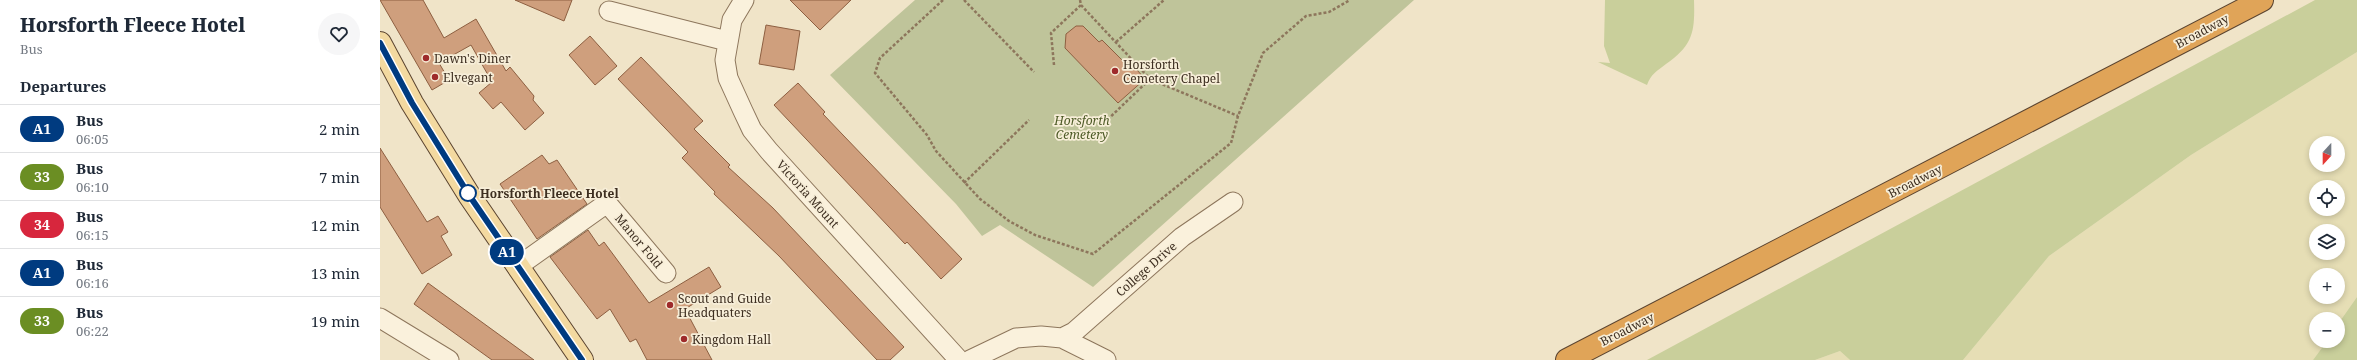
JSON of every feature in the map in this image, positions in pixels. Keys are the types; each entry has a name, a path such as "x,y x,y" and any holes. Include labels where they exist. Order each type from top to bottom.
{"highway":[{"name":"Broadway","path":"1567,360 2262,0"}],"main road":[{"path":"380,43 412,103 517,267 582,360"}],"street":[{"name":"Victoria Mount","path":"744,0 732,20 727,41 725,60 728,78 752,130 774,157 959,360"},
{"path":"609,11 727,41"},
{"name":"College Drive","path":"1062,338 1074,332 1182,238 1233,202"},
{"name":"Manor Fold","path":"517,267 607,203 666,273"},
{"path":"380,318 449,360"},
{"path":"970,360 1016,338 1062,338 1106,360"}],"path":[{"path":"943,0 880,58 875,73 926,135 936,152 980,199 1009,221 1035,235 1092,254 1231,143 1238,116 1263,52 1306,16 1329,12 1350,0"},
{"path":"964,0 1034,72"},
{"path":"1080,0 1081,5 1150,79 1238,116"},
{"path":"1116,42 1164,0"},
{"path":"1054,65 1051,33 1081,5"},
{"path":"1104,123 1150,79"},
{"path":"964,183 1029,120"}],"shaded area":[{"path":"2357,52 2357,297 2345,314 2345,312 2309,312 2309,348 2322,348 2313,360 1963,360 2049,256 2191,155"},
{"path":"1840,351 1850,360 1815,360"}],"green space":[{"name":"Horsforth Cemetery","path":"915,0 1414,0 1093,287 1000,225 982,236 956,204 830,75"},
{"path":"1605,0 1694,0 1693,29 1687,44 1675,57 1650,78 1647,85 1598,62 1610,63 1604,46"},
{"path":"2315,0 2357,0 2357,52 2191,155 2049,256 1963,360 1850,360 1840,351 1815,360 1647,360"},
{"path":"2357,297 2357,360 2313,360 2322,348 2345,348 2345,314"}],"building":[{"path":"380,0 423,0 444,38 476,19 506,71 510,67 534,96 533,100 544,113 525,130 501,102 493,109 479,93 492,82 471,45 439,63 449,80 432,90"},
{"path":"515,0 572,0 564,21"},
{"path":"790,0 851,0 820,30"},
{"path":"766,25 800,31 794,70 759,64"},
{"name":"Horsforth Cemetery Chapel","path":"1076,26 1083,26 1099,42 1102,40 1123,61 1129,61 1145,79 1118,103 1065,48 1066,34"},
{"path":"590,36 617,66 595,85 569,55"},
{"path":"641,57 703,121 694,129 730,165 728,167 773,208 904,347 890,360 877,360 779,256 714,194 715,192 682,158 688,152 618,79"},
{"path":"798,83 825,112 823,114 962,259 941,279 907,242 905,244 774,105"},
{"path":"380,148 427,222 438,216 448,232 441,236 452,255 422,274 380,207"},
{"path":"542,155 549,164 557,160 587,204 537,239 500,184"},
{"path":"588,230 599,246 604,242 649,303 709,267 721,287 685,309 712,360 647,360 636,339 630,342 610,309 597,319 550,257"},
{"path":"428,283 534,360 492,360 414,304"}],"bus line":[{"name":"A1","path":"380,43 412,103 469,195 582,360"}],"place":[{"name":"Dawn's Diner","path":"426,58"},
{"name":"Horsforth Cemetery Chapel","path":"1115,71"},
{"name":"Elvegant","path":"435,77"},
{"name":"Horsforth Fleece Hotel","path":"468,193"},
{"name":"Scout and Guide Headquaters","path":"670,305"},
{"name":"Kingdom Hall","path":"684,339"}]}
